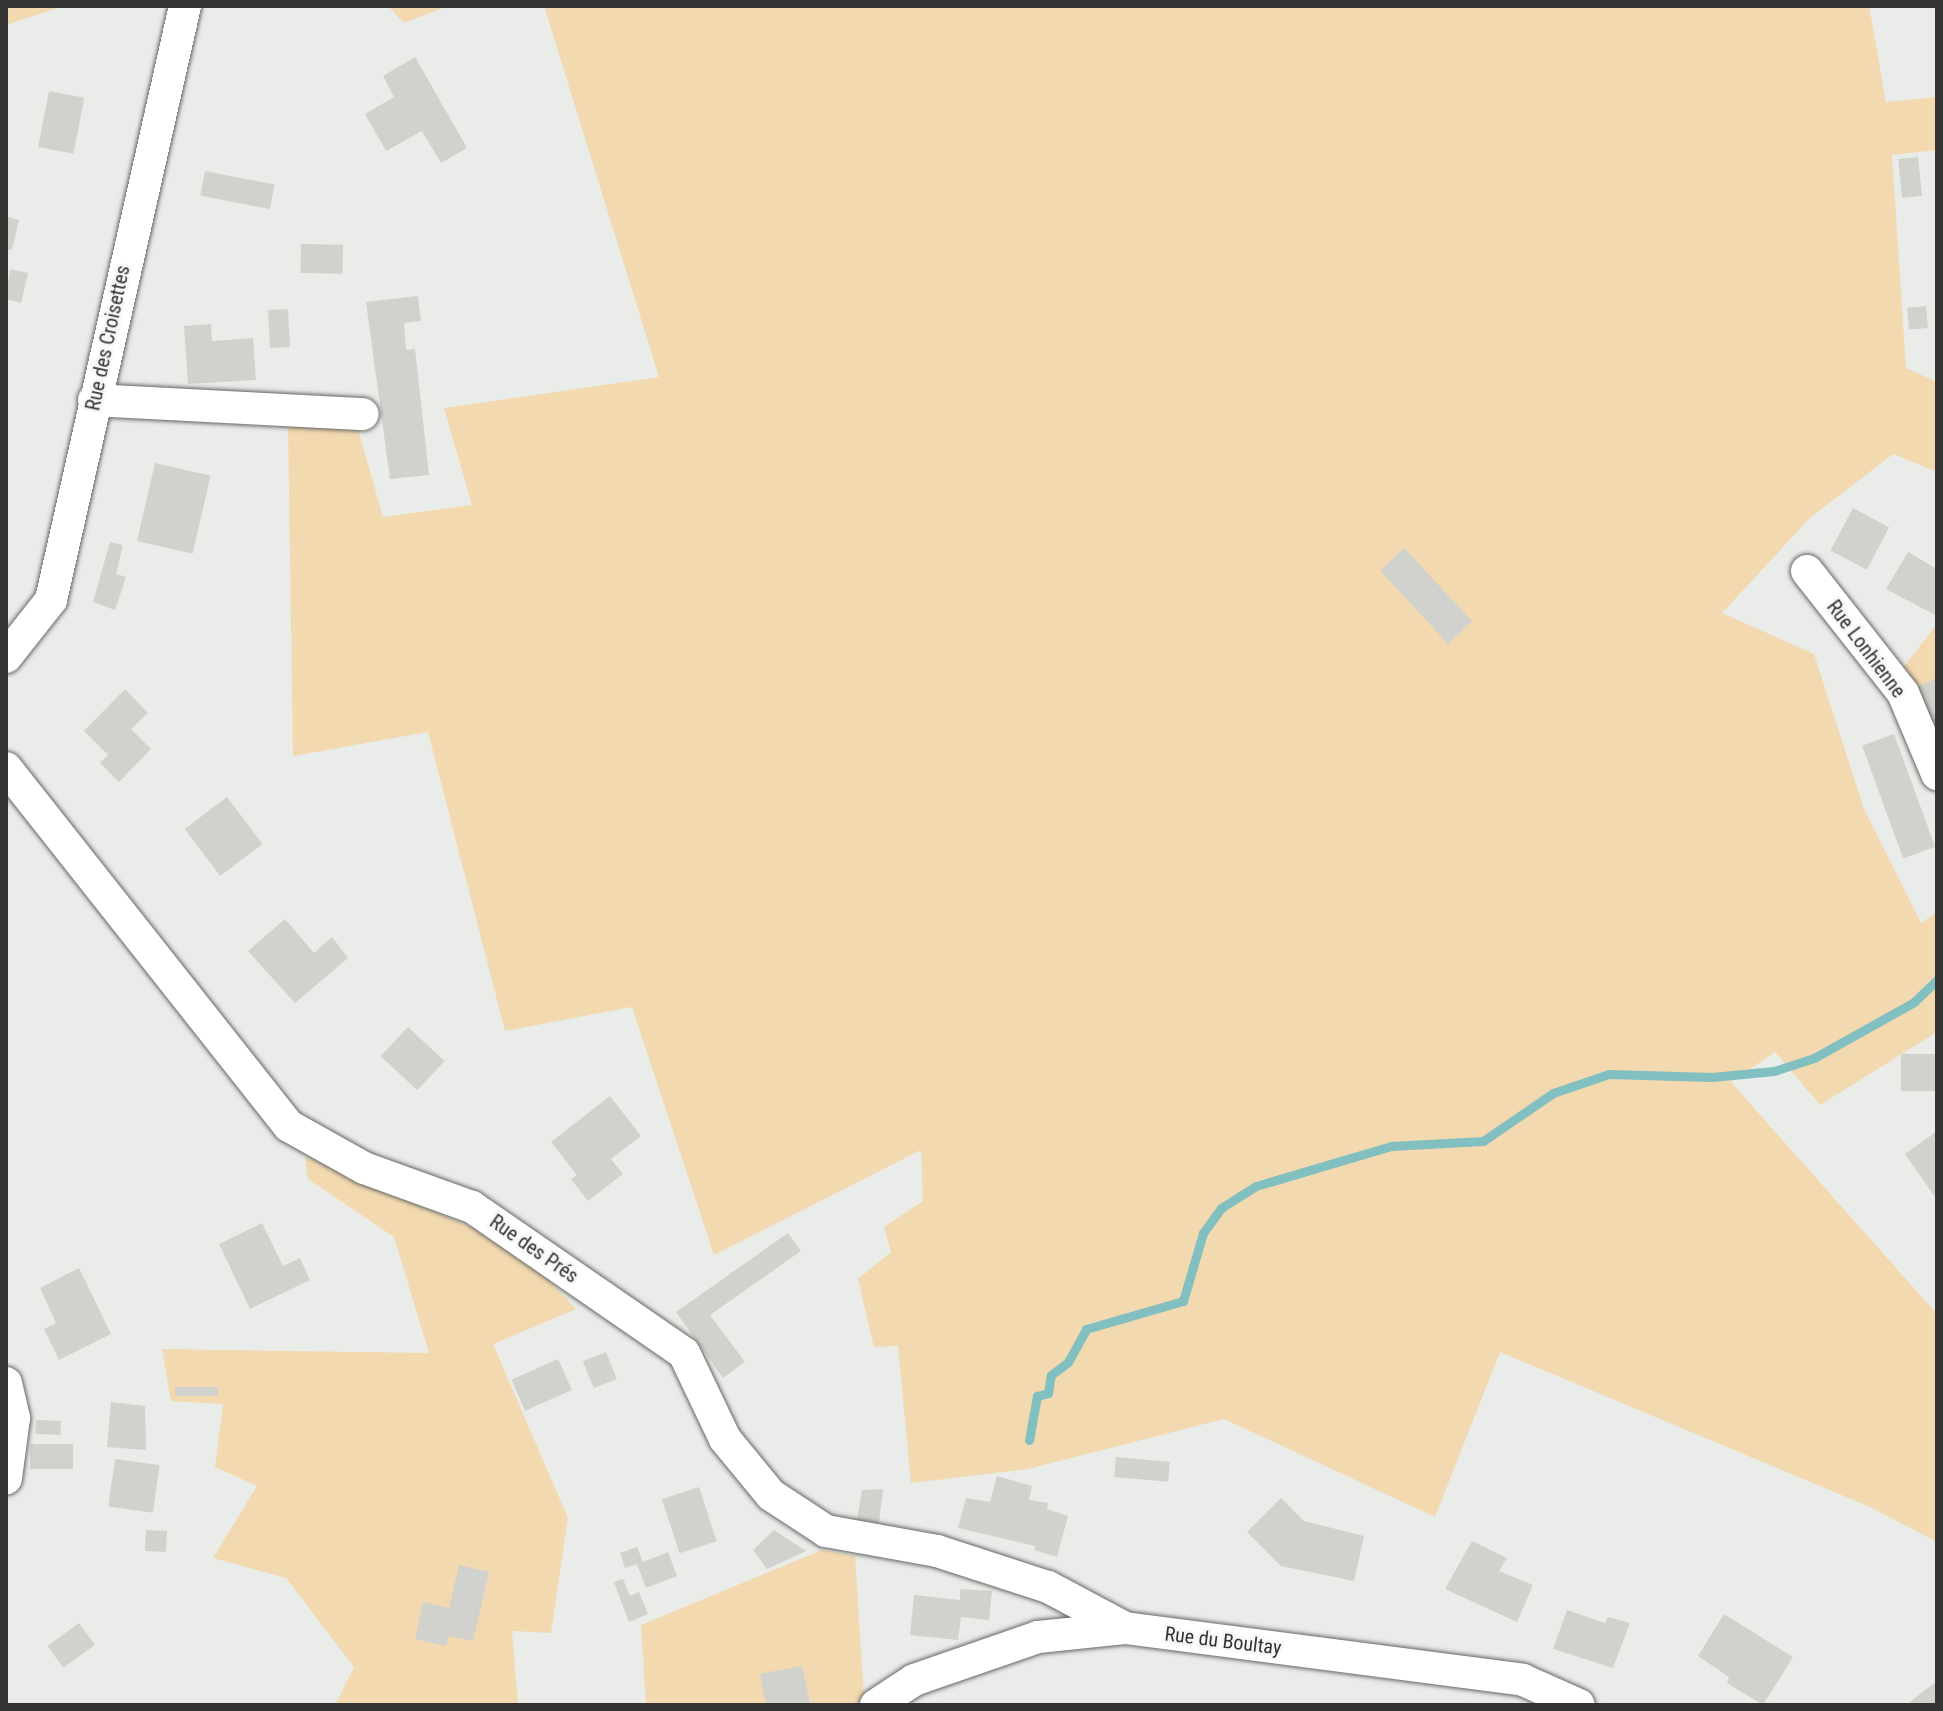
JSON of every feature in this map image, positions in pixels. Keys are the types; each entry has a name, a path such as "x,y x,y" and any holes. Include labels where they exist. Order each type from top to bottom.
{"street":[{"name":"Rue des Croisettes","path":"6,657 51,600 185,6"},
{"path":"94,400 363,414"},
{"name":"Rue Lonhienne","path":"1807,571 1903,693 1937,774"},
{"name":"Rue des Prés","path":"6,768 289,1126 364,1168 472,1207 684,1353 725,1439 771,1495 826,1531 937,1551 1006,1573 1048,1587 1125,1628"},
{"path":"6,1383 14,1418 6,1478"},
{"name":"Rue du Boultay","path":"876,1705 914,1680 1038,1637 1125,1628 1523,1680 1579,1705"}],"shaded area":[{"path":"6,6 64,6 6,25"},
{"path":"388,6 448,6 404,23"},
{"path":"544,6 1869,6 1886,102 1937,97 1937,150 1892,155 1906,368 1937,382 1937,472 1893,454 1810,518 1722,613 1814,654 1864,809 1921,923 1937,912 1937,1032 1820,1105 1775,1052 1731,1082 1937,1314 1937,1542 1870,1507 1500,1352 1435,1517 1224,1419 1028,1469 911,1483 898,1346 874,1347 858,1279 891,1252 884,1227 923,1201 921,1150 714,1255 632,1007 505,1031 428,732 293,756 288,425 358,429 383,517 472,505 444,408 659,377"},
{"path":"1937,624 1937,748 1902,669"},
{"path":"305,1157 515,1246 576,1309 493,1344 568,1518 551,1633 512,1631 518,1705 335,1705 354,1667 286,1578 213,1558 257,1486 215,1467 223,1404 171,1401 162,1349 429,1353 394,1237 308,1179"},
{"path":"822,1550 855,1556 864,1698 854,1705 646,1705 641,1625"}],"building":[{"path":"415,57 467,148 441,163 422,131 386,151 365,114 394,97 383,76"},
{"path":"49,91 84,98 73,154 38,147"},
{"path":"1918,157 1922,196 1902,198 1898,159"},
{"path":"205,171 275,185 270,209 200,196"},
{"path":"6,216 19,220 12,250 6,249"},
{"path":"301,244 343,245 342,274 300,273"},
{"path":"10,269 28,273 21,303 6,299"},
{"path":"418,296 421,321 404,323 406,350 415,349 429,475 390,479 366,302"},
{"path":"1926,306 1928,328 1909,330 1907,308"},
{"path":"288,309 290,347 270,348 268,310"},
{"path":"211,324 212,341 253,338 256,380 188,384 184,326"},
{"path":"155,463 211,476 193,554 137,541"},
{"path":"1853,508 1889,527 1867,570 1830,550"},
{"path":"110,542 123,545 116,574 126,577 115,610 93,602"},
{"path":"1404,548 1472,621 1448,644 1380,571"},
{"path":"1908,552 1937,569 1937,616 1886,589"},
{"path":"1937,678 1937,722 1933,724 1911,690"},
{"path":"125,689 148,713 131,729 151,749 119,782 100,763 108,755 84,731"},
{"path":"1894,734 1935,847 1903,858 1862,746"},
{"path":"227,797 263,844 220,876 185,829"},
{"path":"285,919 314,953 332,937 348,958 295,1003 248,951"},
{"path":"408,1027 445,1061 417,1090 381,1056"},
{"path":"1901,1054 1937,1054 1937,1091 1901,1091"},
{"path":"610,1096 641,1136 611,1159 623,1174 588,1201 571,1179 577,1175 551,1142"},
{"path":"1937,1131 1937,1200 1905,1154"},
{"path":"262,1223 283,1266 300,1258 310,1280 250,1309 219,1244"},
{"path":"788,1233 801,1251 710,1315 745,1362 723,1378 676,1312"},
{"path":"79,1268 111,1334 59,1360 44,1329 56,1323 40,1288"},
{"path":"606,1352 617,1379 594,1388 583,1361"},
{"path":"558,1359 572,1390 525,1411 511,1380"},
{"path":"175,1387 218,1387 218,1396 175,1396"},
{"path":"111,1402 145,1406 146,1450 107,1447"},
{"path":"36,1420 61,1421 60,1435 36,1434"},
{"path":"30,1444 73,1444 73,1469 30,1469"},
{"path":"1116,1457 1170,1462 1168,1482 1114,1477"},
{"path":"115,1459 160,1465 153,1513 108,1507"},
{"path":"997,1476 1032,1486 1029,1500 1048,1503 1047,1509 1068,1516 1057,1557 1034,1550 1035,1546 958,1528 966,1498 990,1502"},
{"path":"699,1487 717,1541 680,1553 662,1499"},
{"path":"883,1489 879,1523 857,1520 862,1490"},
{"path":"1281,1498 1304,1521 1364,1536 1354,1581 1281,1566 1247,1532"},
{"path":"146,1530 167,1531 166,1552 145,1551"},
{"path":"774,1530 806,1551 767,1569 753,1550"},
{"path":"1472,1541 1507,1558 1499,1571 1533,1585 1517,1622 1445,1589"},
{"path":"637,1547 643,1562 668,1552 677,1576 646,1588 637,1564 625,1568 620,1553"},
{"path":"459,1565 489,1572 473,1641 449,1636 446,1646 415,1639 423,1602 449,1608"},
{"path":"623,1579 630,1596 639,1592 648,1614 629,1622 614,1582"},
{"path":"960,1589 992,1591 989,1620 961,1617 958,1640 910,1635 914,1595 960,1600"},
{"path":"1567,1610 1605,1623 1608,1617 1630,1623 1613,1668 1553,1649"},
{"path":"1724,1614 1793,1657 1763,1705 1727,1683 1729,1677 1698,1656"},
{"path":"79,1623 95,1645 63,1668 47,1646"},
{"path":"802,1666 810,1703 766,1705 760,1674"},
{"path":"1937,1681 1937,1705 1906,1705"}],"waterway":[{"path":"1029,1440 1037,1396 1048,1393 1051,1375 1068,1362 1086,1329 1183,1301 1203,1233 1221,1208 1256,1186 1391,1146 1483,1141 1553,1093 1609,1074 1712,1077 1774,1071 1814,1058 1914,1002 1937,980"}]}
